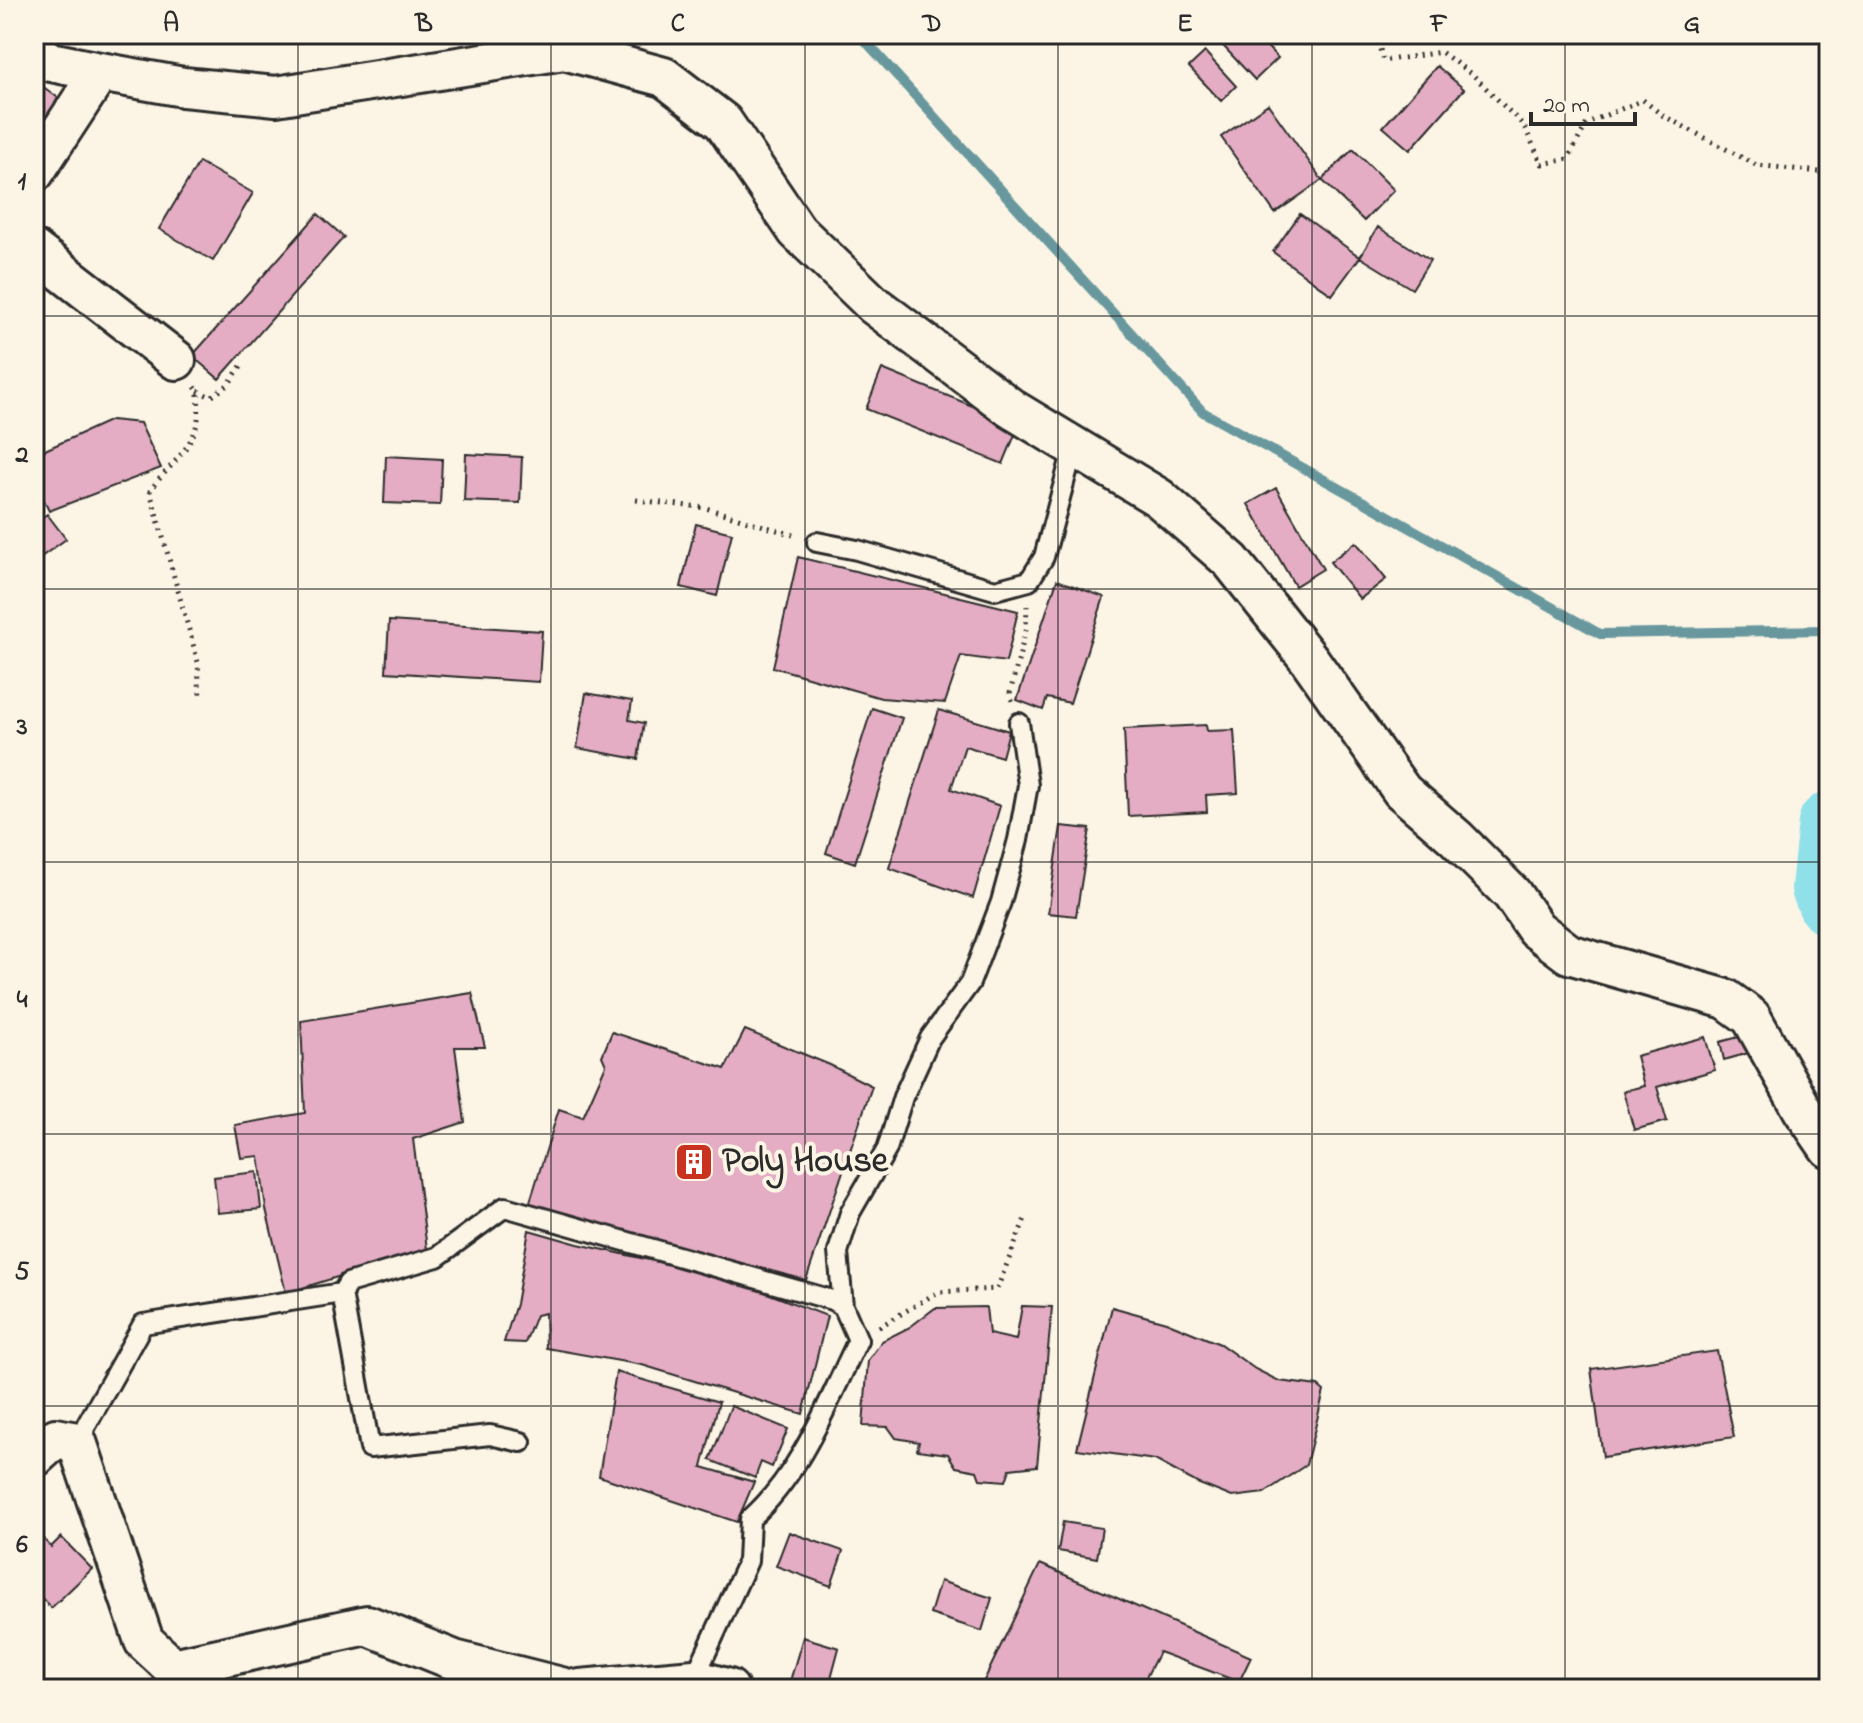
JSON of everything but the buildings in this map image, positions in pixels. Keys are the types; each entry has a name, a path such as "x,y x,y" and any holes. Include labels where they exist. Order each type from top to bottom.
{"street":[{"path":"34,50 51,62 100,72 183,87 276,96 564,50 664,77 723,122 797,231 874,305 1012,409 1159,498 1231,561 1309,659 1402,791 1456,838 1512,894 1536,929 1569,954 1726,999 1751,1017 1803,1110 1829,1148"},
{"path":"34,173 100,72"},
{"path":"34,250 176,360"},
{"path":"34,1458 56,1438 77,1442 144,1641 169,1678 367,1625 454,1660 569,1689"},
{"path":"580,1689 712,1684"}],"lane":[{"path":"817,542 857,550 995,590 1029,581 1044,557 1074,446"},
{"path":"712,1684 748,1561 750,1519 765,1505 799,1456 858,1340 843,1306 838,1252 850,1213 887,1149 903,1097 930,1038 970,983 1001,902 1018,840 1028,785 1019,723"},
{"path":"521,1442 490,1435 370,1448 342,1293 348,1283 437,1257 505,1207 832,1300 843,1306"},
{"path":"77,1442 143,1324 342,1293"}],"path":[{"path":"1376,34 1383,61 1441,52 1474,76 1524,126 1542,164 1568,159 1587,123 1643,100 1662,115 1756,165 1829,173"},
{"path":"176,360 198,391 211,397 228,385 243,363"},
{"path":"198,391 197,423 186,450 150,491 198,662 200,698"},
{"path":"636,500 706,508 817,542"},
{"path":"1019,723 1010,693 1026,630 1029,581"},
{"path":"858,1340 938,1292 997,1289 1026,1216"}],"waterway":[{"path":"859,34 1203,412 1600,634 1829,630"},
{"path":"1829,823 1822,888 1829,905"}],"place":[{"name":"Poly House","path":"694,1162"}]}
